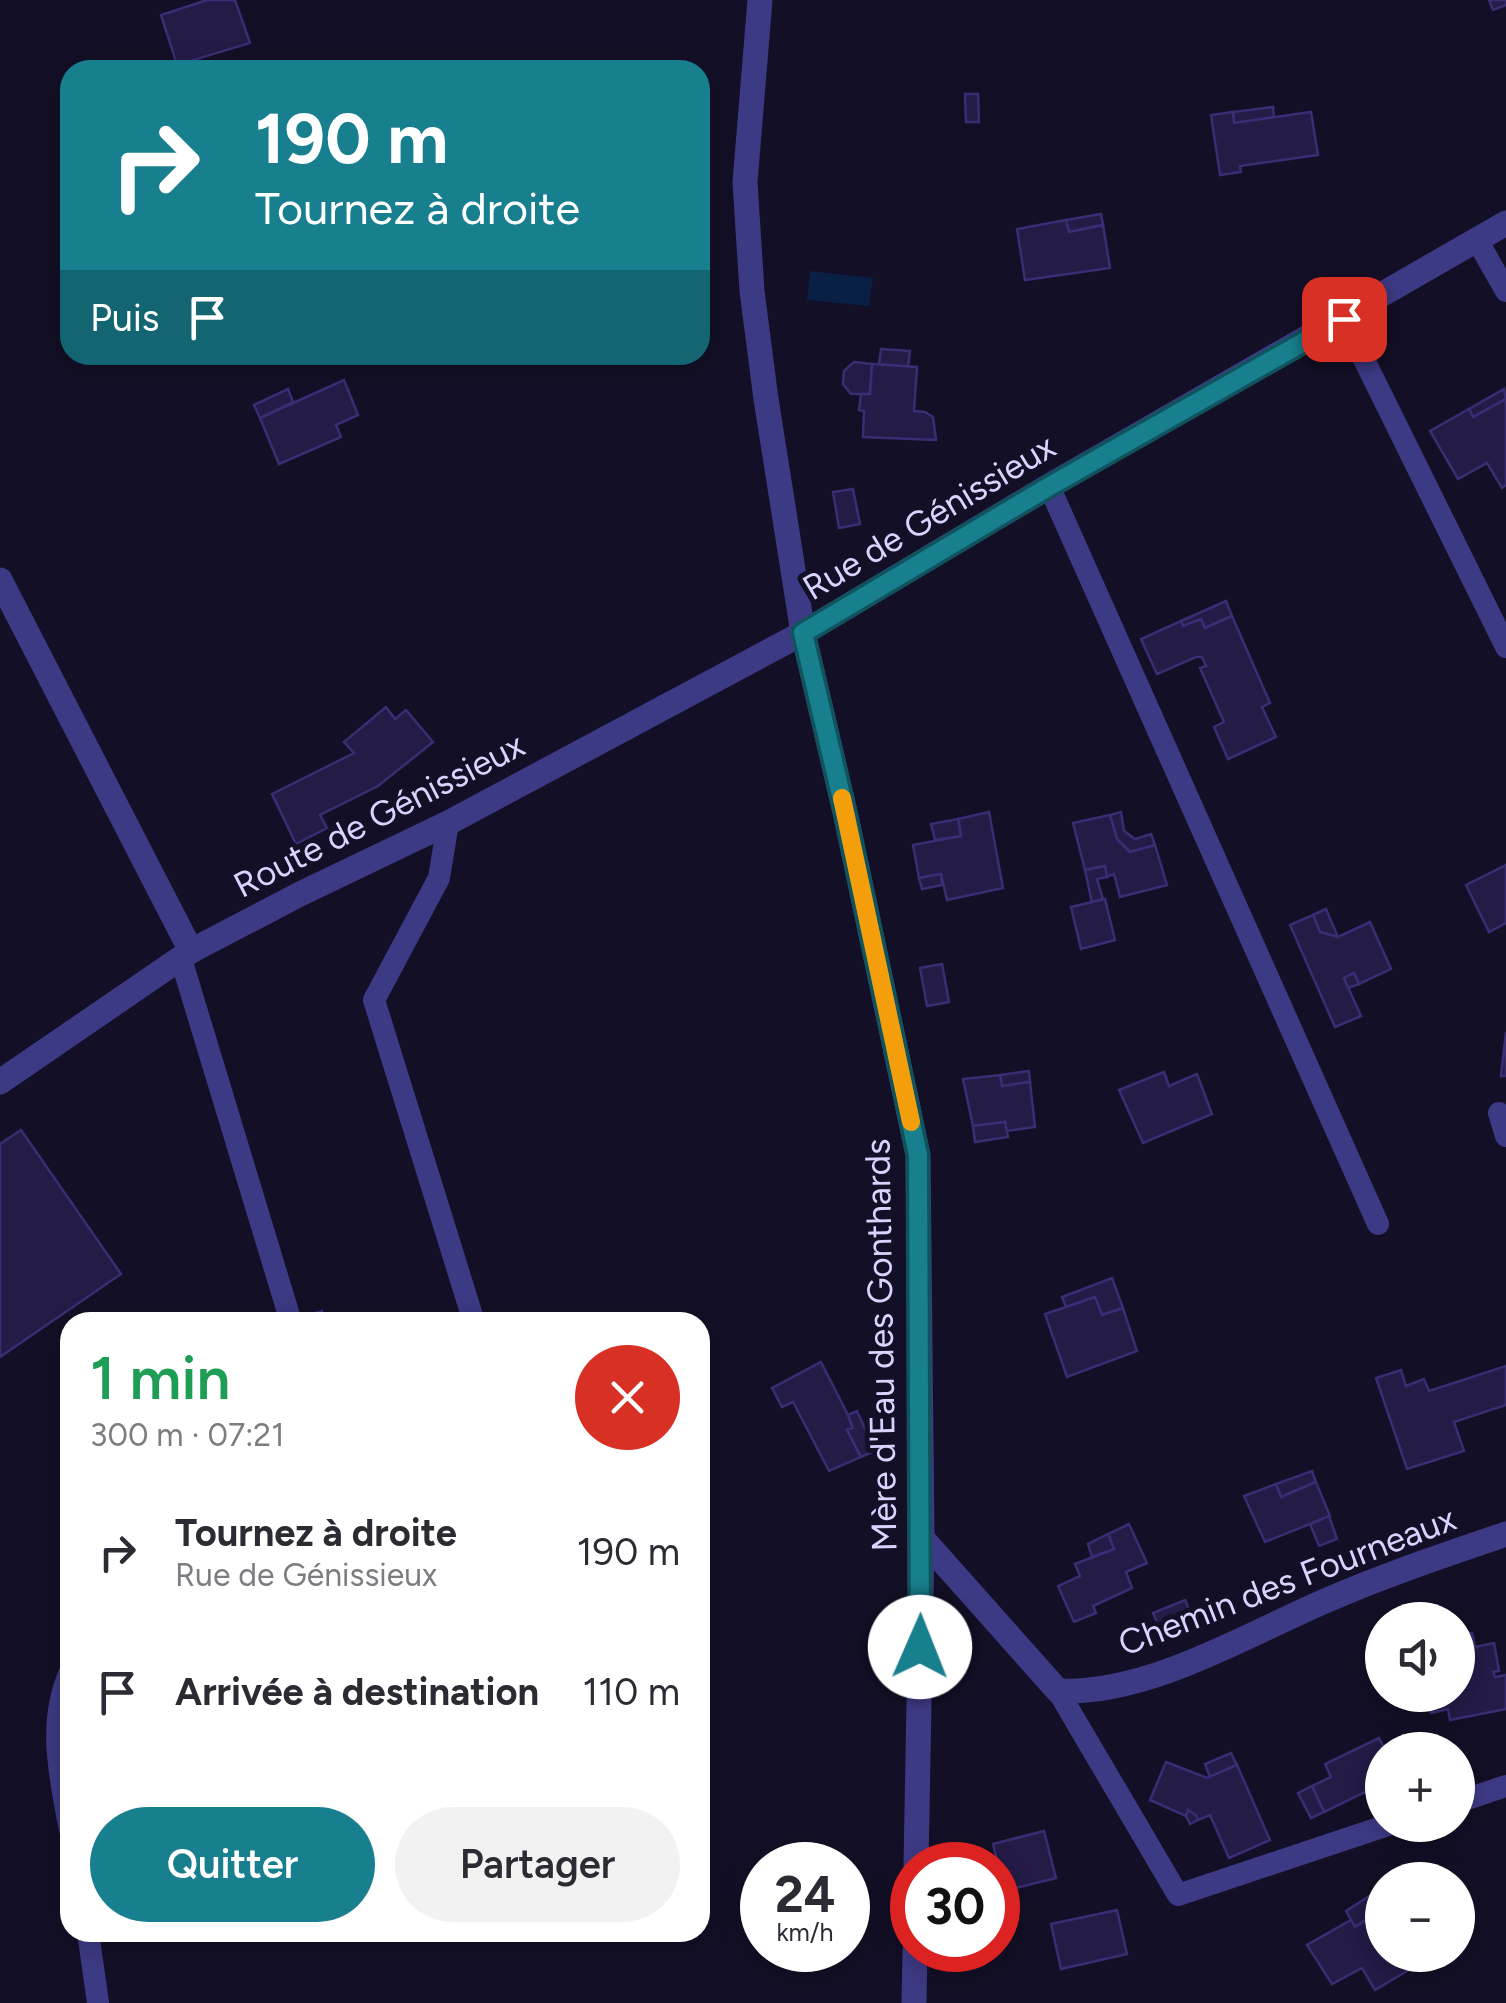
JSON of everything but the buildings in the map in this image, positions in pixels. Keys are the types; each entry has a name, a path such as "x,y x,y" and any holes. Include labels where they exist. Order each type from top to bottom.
{"street":[{"name":"Mère d'Eau des Gonthards","path":"760,0 745,182 752,291 803,633 918,1155 922,1538 916,1842"},
{"name":"Rue de Génissieux","path":"803,633 1506,223"},
{"path":"0,580 186,955"},
{"name":"Route de Génissieux","path":"0,1082 186,955 448,822 803,633"},
{"name":"Chemin des Fourneaux","path":"1058,1691 1093,1692 1208,1656 1326,1600 1506,1534"},
{"path":"922,1538 1058,1691"},
{"path":"914,2003 915,1972"}],"lane":[{"path":"1477,240 1506,292"},
{"path":"1344,319 1506,647"},
{"path":"1050,486 1378,1224"},
{"path":"448,822 440,878 374,1000 471,1312"},
{"path":"186,955 287,1312"},
{"path":"1058,1691 1178,1895 1365,1833"},
{"path":"60,1698 56,1732 60,1779"},
{"path":"1475,1796 1506,1786"},
{"path":"89,1942 98,2003"}],"water":[{"path":"810,271 873,278 869,306 807,300"}],"slow traffic":[{"path":"842,798 911,1122"}],"route":[{"path":"920,1647 918,1155 803,633 1174,414 1344,319"}]}
